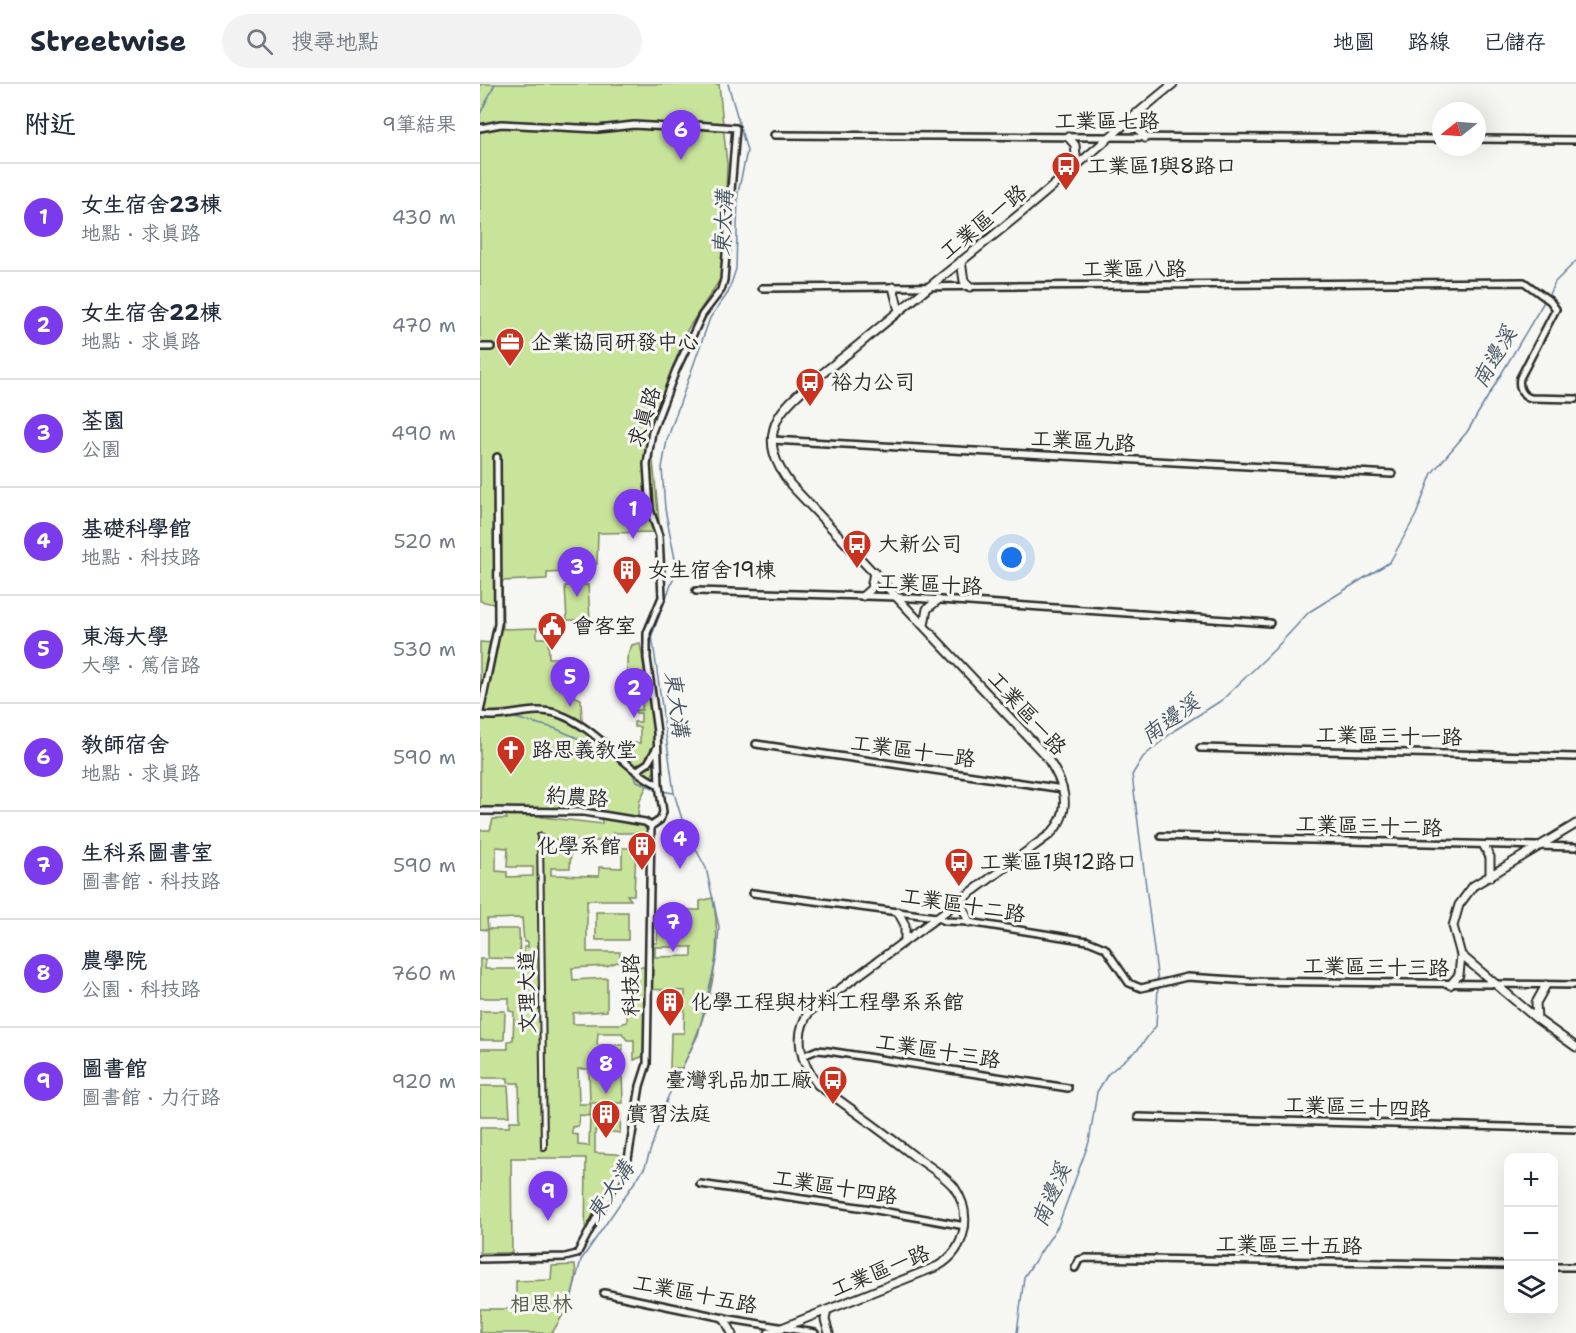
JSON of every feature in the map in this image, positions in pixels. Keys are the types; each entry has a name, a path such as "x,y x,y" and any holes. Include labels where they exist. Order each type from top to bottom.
{"street":[{"name":"工業區一路","path":"769,1333 947,1261 959,1246 965,1226 963,1206 952,1185 818,1085 810,1074 803,1056 800,1034 810,1011 1054,830 1063,811 1064,790 1060,777 1045,755 791,485 777,466 772,440 777,419 783,410 927,287 1173,84"},
{"path":"1137,113 1139,129 1145,138"},
{"name":"求真路","path":"480,128 501,124 598,129 634,125 736,128 724,280 721,290 702,315 676,370 649,446 648,498 655,528 660,536 662,597 647,633 647,658 657,732 656,748 662,817 651,826"},
{"name":"工業區七路","path":"774,135 1432,139"},
{"path":"1068,137 1075,145 1077,165"},
{"path":"1486,139 1576,140"},
{"path":"961,261 963,276 970,287"},
{"name":"工業區八路","path":"762,288 1524,282 1550,301 1556,309 1519,384 1526,397 1576,399"},
{"path":"893,287 899,311"},
{"path":"480,347 491,347"},
{"name":"工業區九路","path":"772,440 1392,474"},
{"path":"497,458 498,624 483,714 548,711 558,714 619,755 640,777 659,785"},
{"path":"863,596 871,590 874,572"},
{"name":"工業區十路","path":"696,591 898,597 1270,623"},
{"path":"924,625 927,609 938,600"},
{"name":"工業區十一路","path":"756,744 1064,790"},
{"path":"636,771 648,763 656,748"},
{"name":"工業區三十一路","path":"1200,748 1576,757"},
{"name":"約農路","path":"480,811 584,812 645,822 651,826"},
{"path":"1450,985 1460,975 1461,955 1454,932 1456,911 1468,892 1576,824"},
{"name":"科技路","path":"480,1258 565,1257 577,1254 630,1152 640,1086 647,1064 651,826"},
{"name":"文理大道","path":"540,836 544,1147"},
{"name":"工業區三十二路","path":"1161,836 1576,847"},
{"path":"1484,846 1490,857 1490,877"},
{"name":"工業區十二路","path":"753,892 936,917 945,921 969,922 1096,943 1110,953 1129,983 1137,987 1146,987"},
{"path":"960,901 969,922"},
{"path":"898,912 905,925 905,939"},
{"path":"1461,955 1537,1019 1576,1047"},
{"name":"工業區三十三路","path":"1146,987 1186,977 1250,981 1576,985"},
{"path":"1537,1019 1536,1003 1545,986"},
{"name":"工業區十三路","path":"803,1056 817,1050 828,1051 1068,1088"},
{"name":"工業區三十四路","path":"1138,1117 1576,1129"},
{"name":"工業區十四路","path":"700,1184 865,1208 965,1226"},
{"name":"工業區三十五路","path":"1075,1268 1078,1260 1086,1258 1504,1265"},
{"path":"1558,1267 1576,1267"},
{"name":"工業區十五路","path":"604,1293 724,1318 815,1333"},
{"path":"827,1310 825,1325 829,1333"},
{"path":"724,1318 732,1333"}],"green space":[{"path":"480,84 719,84 727,164 723,275 687,330 650,430 660,532 598,533 597,564 564,565 564,572 547,573 547,579 502,581 503,629 537,628 537,638 548,638 549,658 574,658 575,682 568,685 568,694 581,699 582,721 620,749 627,743 640,743 640,727 634,727 634,722 641,722 641,713 636,713 635,710 642,710 642,697 628,696 627,658 632,645 640,643 655,736 655,769 640,800 638,814 646,830 649,850 641,850 641,833 613,833 613,848 636,848 634,895 627,895 631,900 587,900 587,952 620,952 620,961 607,966 572,968 573,980 607,978 607,1011 573,1013 573,1024 627,1022 628,967 647,967 648,943 657,943 659,913 667,910 700,910 700,901 713,898 716,920 715,964 706,1007 682,1068 670,1068 671,1033 684,1033 685,991 647,989 648,1054 634,1060 634,1040 627,1040 622,1033 598,1033 597,1045 623,1045 622,1060 590,1059 590,1069 578,1069 579,1104 590,1104 589,1071 622,1071 623,1103 591,1103 590,1115 621,1114 620,1133 595,1130 595,1153 617,1154 629,1159 585,1244 586,1158 511,1158 512,1253 480,1253 480,1127 509,1127 510,1121 520,1121 519,1083 508,1083 508,1078 480,1078 480,1049 508,1049 508,1041 513,1040 514,1012 509,1011 509,998 480,998 480,959 485,959 485,969 522,969 524,947 528,947 528,942 524,942 522,918 487,919 488,929 519,929 520,959 488,958 488,930 480,929 480,830 490,830 493,819 507,819 505,813 480,810 480,642 494,643 494,604 480,601","holes":["552,812 601,815 602,824 542,817","551,839 600,841 605,851 622,851 622,868 599,867 599,876 551,875 551,868 570,868 571,849 551,848","496,847 508,848 507,867 533,867 533,876 507,877 507,872 496,871","655,947 692,947 692,956 655,957","579,1115 590,1116 589,1146 578,1145 578,1135 572,1134 572,1127 578,1126"]},
{"path":"588,585 590,620 567,620 565,586"},
{"path":"596,912 628,912 628,940 596,940"},
{"path":"480,1011 505,1011 504,1040 480,1040"},
{"path":"480,1086 508,1086 510,1116 480,1116"},
{"name":"相思林","path":"575,1265 573,1292 552,1333 480,1333 480,1309 516,1309 516,1281 551,1280 552,1266"}],"waterway":[{"path":"480,114 495,84"},
{"name":"東大溝","path":"568,1310 581,1260 645,1167 667,1099 698,1035 717,956 719,927 706,868 685,829 674,793 652,635 677,569 665,509 662,468 667,440 710,318 728,293 736,269 738,193 747,151 728,84"},
{"name":"南邊溪","path":"1548,296 1555,282 1576,261"},
{"name":"南邊溪","path":"1158,982 1132,775 1143,757 1175,730 1222,700 1274,650 1309,612 1390,562 1416,515 1432,473 1467,432 1545,300"},
{"path":"511,717 554,728 610,752"},
{"path":"629,769 637,781 658,790"},
{"path":"662,791 673,793"},
{"name":"南邊溪","path":"1017,1333 1024,1277 1058,1226 1089,1142 1097,1092 1108,1074 1139,1048 1156,1026 1158,987"}],"place":[{"name":"教師宿舍","path":"681,160"},
{"name":"工業區1與8路口","path":"1066,192"},
{"name":"企業協同研發中心","path":"510,368"},
{"name":"裕力公司","path":"810,408"},
{"name":"女生宿舍23棟","path":"633,539"},
{"name":"大新公司","path":"857,570"},
{"name":"女生宿舍19棟","path":"627,596"},
{"name":"荃園","path":"577,597"},
{"name":"會客室","path":"552,652"},
{"name":"東海大學","path":"570,707"},
{"name":"女生宿舍22棟","path":"634,718"},
{"name":"路思義教堂","path":"511,776"},
{"name":"基礎科學館","path":"680,869"},
{"name":"化學系館","path":"642,872"},
{"name":"工業區1與12路口","path":"959,888"},
{"name":"生科系圖書室","path":"673,952"},
{"name":"化學工程與材料工程學系系館","path":"670,1028"},
{"name":"農學院","path":"606,1094"},
{"name":"臺灣乳品加工廠","path":"833,1106"},
{"name":"實習法庭","path":"606,1140"},
{"name":"圖書館","path":"548,1221"}]}
